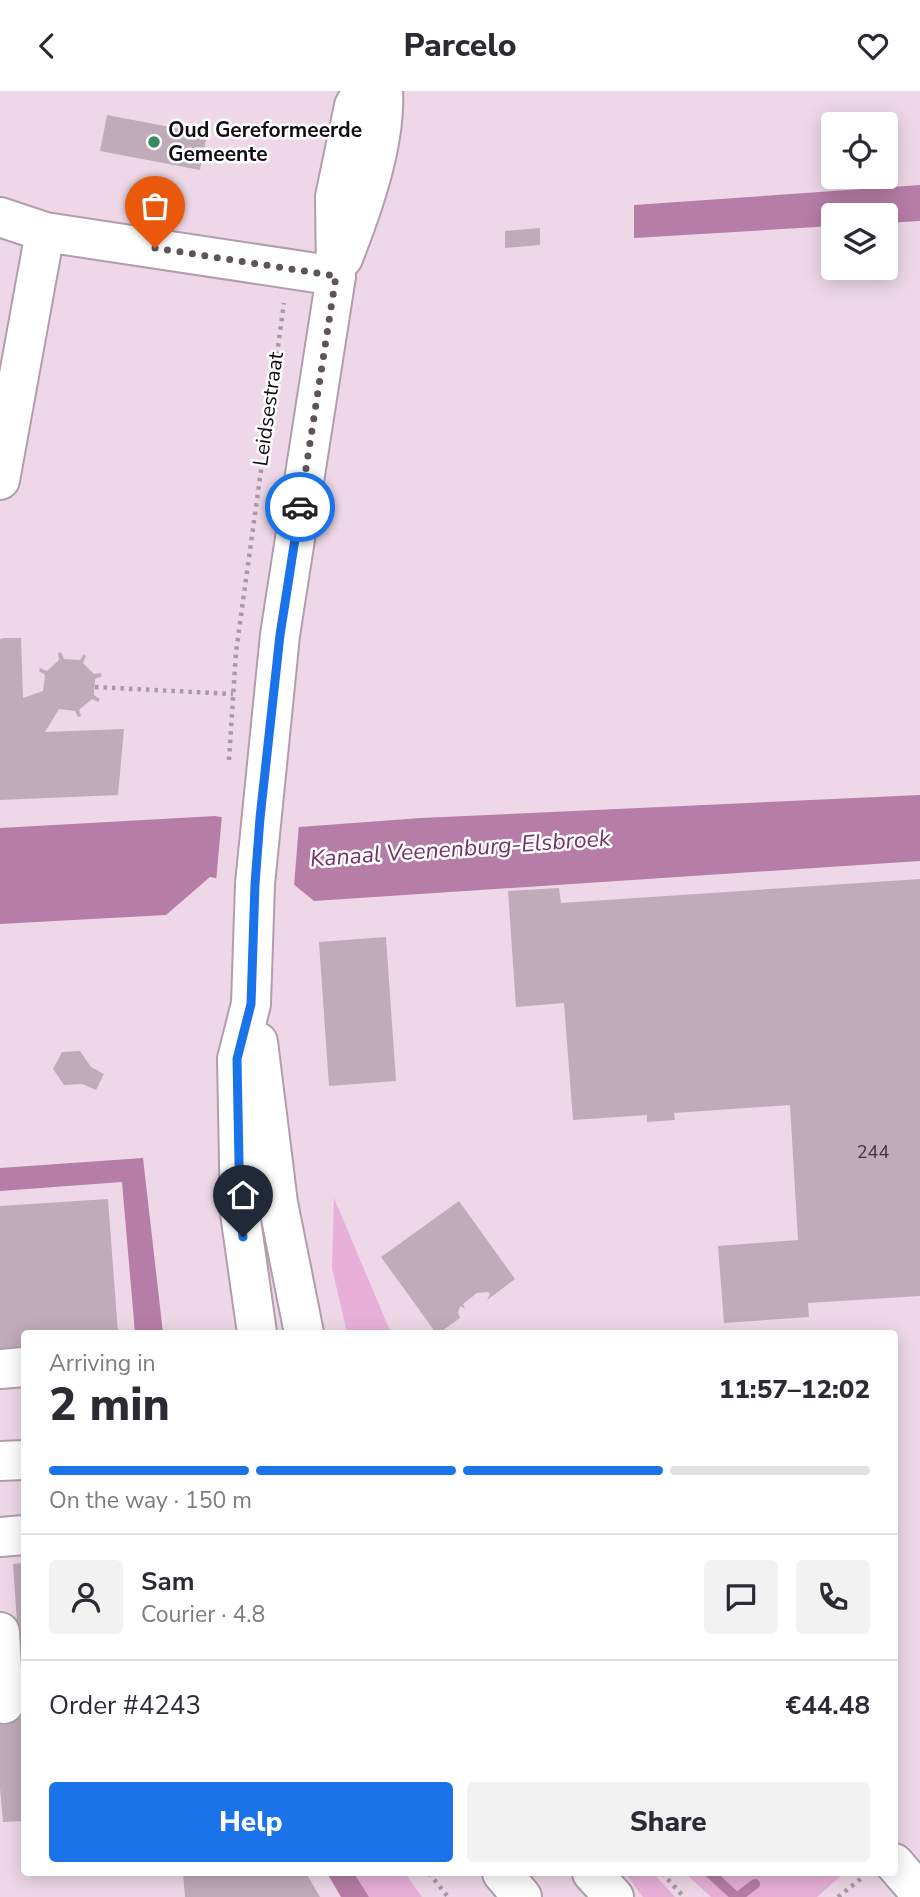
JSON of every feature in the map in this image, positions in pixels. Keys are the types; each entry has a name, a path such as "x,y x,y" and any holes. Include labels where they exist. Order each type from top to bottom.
{"main road":[{"path":"303,1330 278,1203 261,1061 251,1004 255,884 280,635 336,276 335,197 354,106 362,91"},
{"path":"336,276 365,202 384,110 383,91"},
{"path":"0,217 45,232 336,276"},
{"path":"0,480 45,232"},
{"path":"251,1004 237,1059 240,1213 257,1330"},
{"path":"0,1369 21,1367"},
{"path":"0,1461 21,1460"},
{"path":"0,1537 21,1535"},
{"path":"0,1632 10,1704"},
{"path":"898,1869 916,1894"},
{"path":"504,1876 522,1897"},
{"path":"595,1876 614,1897"}],"path":[{"name":"Leidsestraat","path":"229,762 236,652 280,320 291,269"},
{"path":"94,687 233,694"},
{"path":"431,1876 448,1897"},
{"path":"666,1876 684,1897"},
{"path":"838,1897 865,1876"}],"shaded area":[{"path":"334,1198 390,1330 346,1330 332,1268"},
{"path":"356,1876 407,1876 422,1897 369,1897"},
{"path":"627,1876 656,1876 675,1897 643,1897"},
{"path":"688,1876 841,1876 817,1897 711,1897"}],"water":[{"path":"920,185 920,221 898,222 898,203 821,203 821,227 634,238 634,205 863,189 898,189 898,187"},
{"name":"Kanaal Veenenburg-Elsbroek","path":"920,795 920,861 314,901 292,883 228,881 210,877 166,915 0,924 0,828 215,816 277,827 299,827 421,818"},
{"path":"143,1158 163,1330 135,1330 122,1182 0,1191 0,1168"},
{"path":"329,1876 356,1876 369,1897 341,1897"}],"pier":[{"path":"222,815 299,824 294,886 216,882"}],"building":[{"name":"Oud Gereformeerde Gemeente","path":"107,115 207,134 200,170 100,151"},
{"path":"540,228 540,245 505,248 505,231"},
{"path":"21,638 23,698 43,691 45,675 39,671 40,668 47,671 59,660 58,653 61,652 64,659 80,660 84,654 86,656 83,663 94,674 101,673 102,676 95,679 94,695 100,699 98,702 92,699 79,710 81,716 78,717 75,711 59,709 45,732 124,729 118,795 0,800 0,639"},
{"path":"920,879 920,1296 808,1303 809,1317 724,1323 718,1246 798,1240 790,1105 674,1113 675,1120 647,1122 647,1115 573,1120 564,1003 516,1007 508,891 559,888 561,903"},
{"path":"386,937 396,1081 329,1086 319,942"},
{"path":"80,1051 91,1067 104,1074 96,1090 82,1084 64,1085 53,1069 62,1052"},
{"path":"108,1199 118,1330 21,1330 21,1350 0,1352 0,1206"},
{"path":"459,1201 515,1279 487,1300 490,1294 488,1292 477,1293 463,1304 465,1309 460,1307 460,1318 443,1330 434,1330 381,1257"},
{"path":"21,1563 21,1680 13,1564"},
{"path":"21,1718 21,1821 3,1822 0,1719"},
{"path":"183,1876 308,1876 320,1897 185,1897"}],"waterway":[{"path":"713,1876 736,1897"},
{"path":"738,1897 755,1884"}],"way so far":[{"path":"155,248 336,276 300,507"}],"place":[{"name":"Oud Gereformeerde Gemeente","path":"154,142"}],"route":[{"path":"243,1237 240,1213 237,1059 251,1004 260,818 280,635 300,507"}]}
